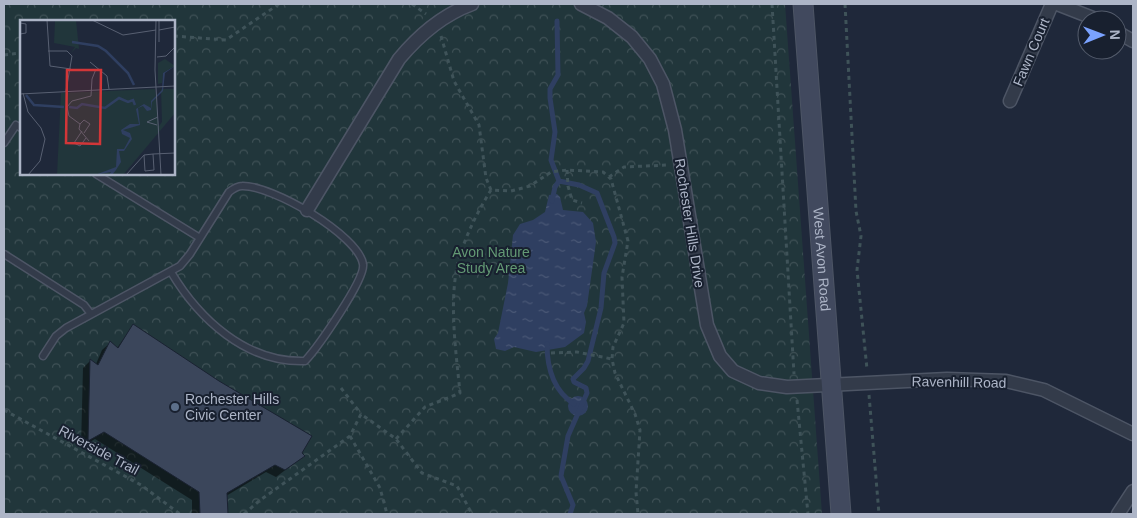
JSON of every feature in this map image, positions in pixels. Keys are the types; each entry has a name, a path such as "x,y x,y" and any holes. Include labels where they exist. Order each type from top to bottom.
{"street":[{"path":"307,210 387,74 411,44 437,22 472,4"},
{"name":"Rochester Hills Drive","path":"581,4 621,27 650,59 668,98 707,324 720,356 739,375 759,383 787,387 833,385"},
{"name":"West Avon Road","path":"803,4 833,385 841,514"},
{"name":"Fawn Court","path":"1010,101 1052,4"},
{"path":"1056,4 1077,12"},
{"name":"Ravenhill Road","path":"833,385 947,380 1006,381 1044,390 1133,434"},
{"path":"1118,514 1133,491"}],"lane":[{"path":"4,143 16,125 20,127"},
{"path":"98,175 200,238"},
{"path":"43,356 61,331 171,272 185,260 229,192 238,187 265,190 307,210 353,246 362,259 364,269 352,292 316,349 305,361 272,358 223,333 194,307 171,272"},
{"path":"4,254 84,305 91,314"}],"path":[{"path":"175,36 226,40 280,4"},
{"path":"396,439 425,407 460,393 454,320 456,277 460,253 491,190 486,178 479,125 454,81 437,22 412,4"},
{"path":"772,4 794,372"},
{"path":"845,4 856,211 861,236 857,270 867,372"},
{"path":"4,55 20,53"},
{"path":"609,177 624,168 680,165"},
{"path":"491,190 511,191 530,186 546,174 566,170 594,170 603,172 609,177 614,186 628,241 622,277 624,323 613,347 612,360 615,372 635,414 640,430 636,492 638,514"},
{"path":"566,170 568,186 574,202 582,204"},
{"path":"550,353 576,352 612,360"},
{"path":"341,388 362,414 396,439 422,473 457,486 472,514"},
{"path":"869,399 879,514"},
{"path":"797,402 808,514"},
{"name":"Riverside Trail","path":"4,410 141,485 180,514"},
{"path":"244,514 259,501 350,436 362,414"},
{"path":"350,436 380,488 387,514"}],"green space":[{"name":"Avon Nature Study Area","path":"4,4 785,4 822,514 4,514"}],"water":[{"path":"557,194 560,197 563,210 583,212 593,223 596,242 587,306 584,313 586,322 584,333 565,347 536,352 514,347 505,351 496,349 494,339 498,333 508,283 513,235 520,224 533,220 545,212 549,195"},
{"path":"578,396 585,399 588,406 585,413 578,416 571,413 568,406 571,399"}],"building":[{"name":"Rochester Hills Civic Center","path":"133,324 219,381 312,436 302,453 305,456 285,470 275,465 227,493 228,514 200,514 199,492 104,432 88,441 90,359 98,365 110,341 118,348"}],"waterway":[{"path":"557,21 558,75 550,89 555,132 551,160 559,181 579,185 597,193 615,243 604,273 601,308 588,361 573,379 574,382 586,388 587,393 568,436 561,476 573,505 570,514"},
{"path":"552,201 555,187 559,181"},
{"path":"547,344 548,362 553,378 561,393 574,404"}],"place":[{"name":"Rochester Hills Civic Center","path":"175,407"}]}
